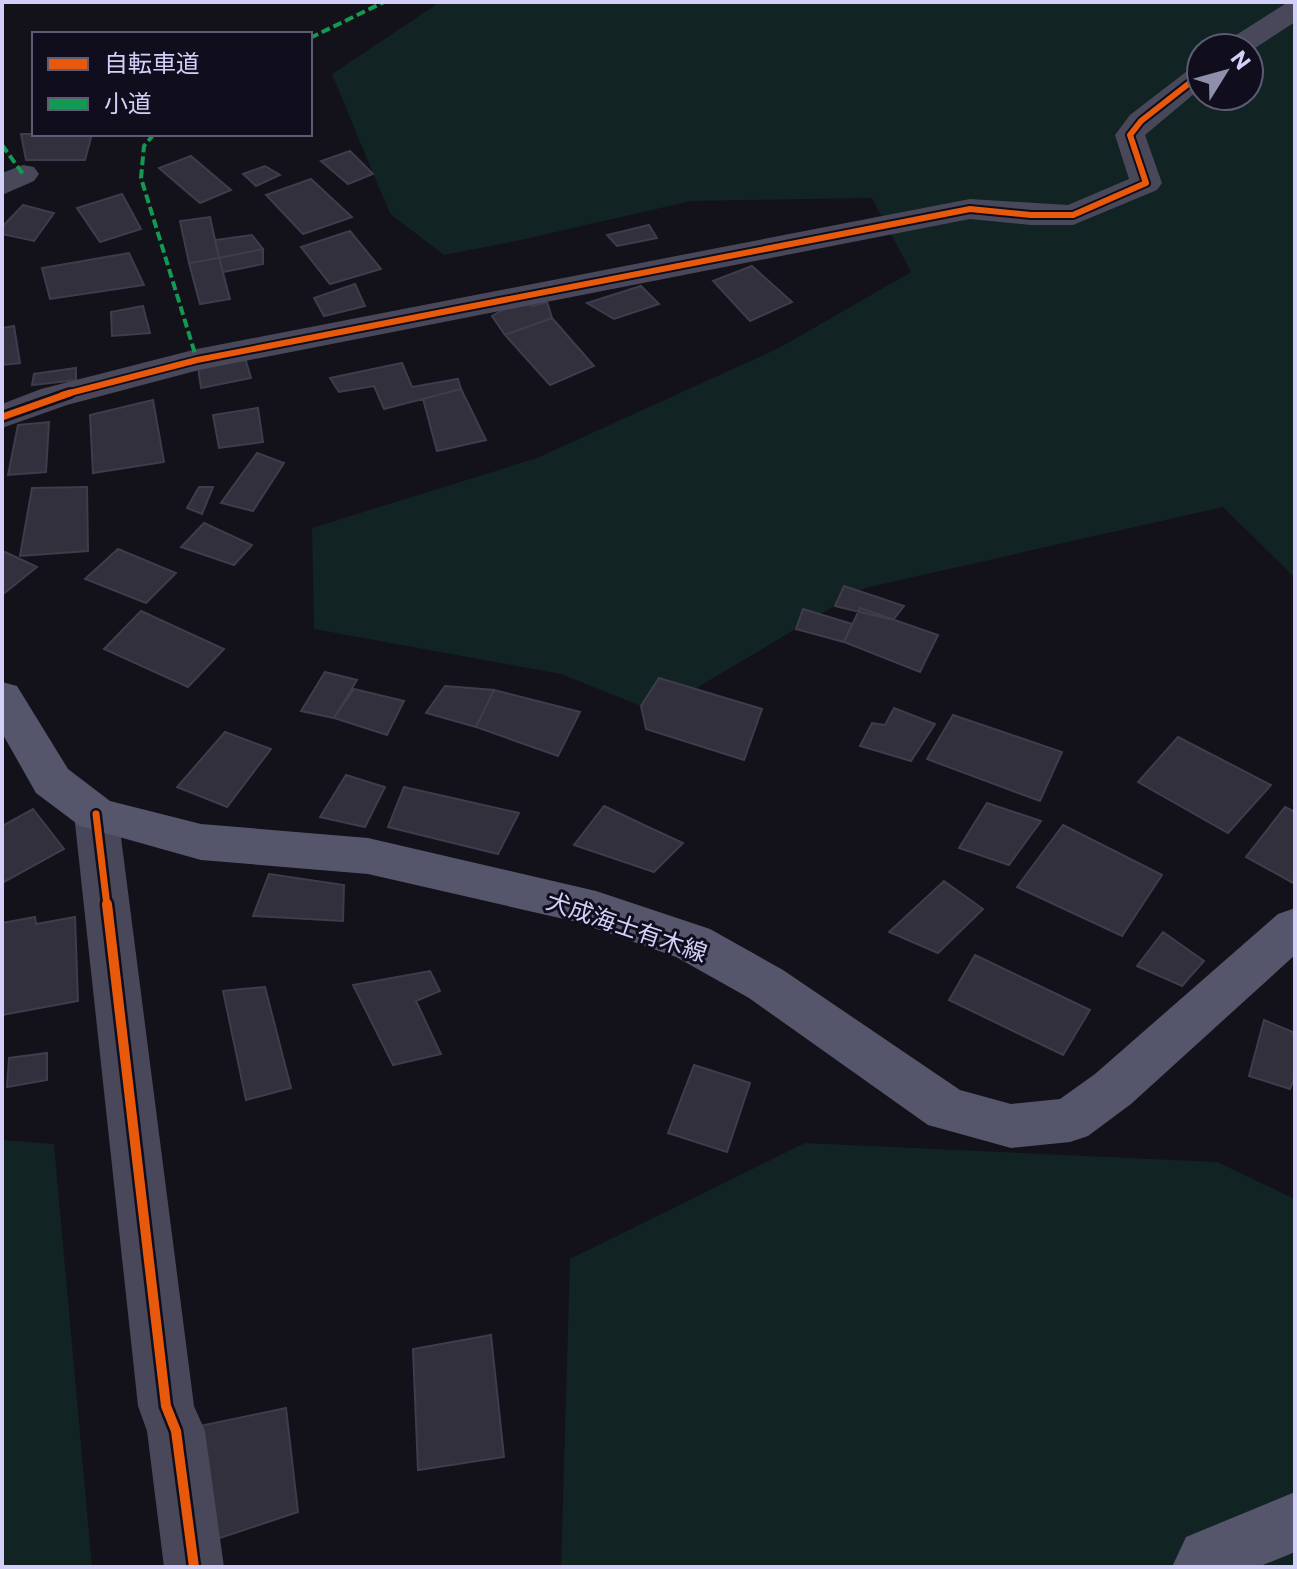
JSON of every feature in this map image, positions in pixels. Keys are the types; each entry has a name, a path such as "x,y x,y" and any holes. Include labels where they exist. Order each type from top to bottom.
{"main road":[{"name":"犬成海士有木線","path":"2,697 52,781 96,814 201,842 368,856 594,909 693,943 766,984 946,1109 1011,1126 1070,1120 1113,1089 1295,927"},
{"path":"1202,1567 1207,1558 1295,1522"}],"street":[{"path":"1260,32 1295,10"},
{"path":"2,417 54,397 197,360 970,209 1031,215 1073,215 1146,183 1130,135 1141,121 1185,87"},
{"path":"96,814 166,1406 176,1431 194,1567"}],"shaded area":[{"path":"440,2 1295,2 1295,578 1223,507 865,588 656,712 561,674 314,629 312,528 537,458 779,348 911,272 872,198 691,201 444,255 390,214 332,74"},
{"path":"2,1140 54,1144 92,1567 2,1567"},
{"path":"805,1143 1217,1162 1295,1199 1295,1567 561,1567 570,1259"}],"building":[{"path":"21,134 91,136 85,160 26,160"},
{"path":"350,151 373,174 348,184 321,161"},
{"path":"191,156 231,190 200,203 159,168"},
{"path":"265,166 280,175 256,186 243,174"},
{"path":"311,179 352,217 303,234 266,195"},
{"path":"122,194 141,229 100,242 77,208"},
{"path":"23,205 54,213 34,241 2,234 2,227"},
{"path":"210,217 219,258 189,263 180,221"},
{"path":"649,225 657,238 617,246 607,235"},
{"path":"350,231 381,269 330,284 301,247"},
{"path":"252,235 263,249 219,258 215,240"},
{"path":"263,249 263,264 223,272 219,258"},
{"path":"129,253 144,285 50,299 42,268"},
{"path":"219,258 230,299 200,304 189,263"},
{"path":"752,266 792,302 750,321 713,281"},
{"path":"355,284 365,306 324,316 314,298"},
{"path":"641,286 659,304 614,319 587,303"},
{"path":"527,296 532,306 547,302 552,318 505,335 492,316"},
{"path":"143,306 150,333 112,336 111,312"},
{"path":"552,318 594,366 550,385 505,335"},
{"path":"14,326 20,363 2,365 2,328"},
{"path":"243,351 251,378 201,388 197,360"},
{"path":"402,363 412,387 458,379 461,389 384,409 374,386 339,392 330,378"},
{"path":"76,368 76,380 32,385 34,374"},
{"path":"461,389 486,440 437,451 423,399"},
{"path":"153,400 164,462 93,473 90,415"},
{"path":"258,408 263,442 219,448 213,415"},
{"path":"49,422 46,472 8,475 18,425"},
{"path":"257,453 284,463 253,511 221,503"},
{"path":"87,487 88,551 20,556 32,488"},
{"path":"199,487 213,487 202,514 187,508"},
{"path":"204,523 252,545 234,565 181,547"},
{"path":"118,549 176,573 146,603 85,579"},
{"path":"5,552 37,567 2,595 2,554"},
{"path":"844,586 904,606 893,620 835,606"},
{"path":"860,608 938,635 920,672 844,642"},
{"path":"803,609 852,624 844,642 796,629"},
{"path":"141,611 224,649 188,687 104,649"},
{"path":"325,672 357,680 334,718 301,711"},
{"path":"659,678 762,709 744,760 646,729 641,706"},
{"path":"445,686 494,690 476,727 426,713"},
{"path":"354,689 404,701 387,735 334,718"},
{"path":"494,690 580,712 558,756 476,727"},
{"path":"894,708 935,724 911,761 860,746 872,723 885,725"},
{"path":"953,715 1062,752 1040,801 927,759"},
{"path":"225,732 271,749 227,807 177,787"},
{"path":"1178,737 1271,785 1228,833 1138,782"},
{"path":"346,775 385,787 365,827 320,817"},
{"path":"404,787 519,813 498,854 388,827"},
{"path":"987,803 1041,821 1009,865 959,848"},
{"path":"604,806 683,843 654,872 574,845"},
{"path":"1285,807 1295,812 1295,884 1246,857"},
{"path":"33,809 64,849 2,883 2,826"},
{"path":"1063,825 1162,875 1122,936 1017,887"},
{"path":"269,874 344,885 343,921 253,916"},
{"path":"944,881 983,909 938,953 889,932"},
{"path":"35,917 36,924 75,917 78,1001 2,1015 2,923"},
{"path":"1163,932 1204,961 1182,986 1137,966"},
{"path":"975,955 1090,1010 1063,1055 949,1000"},
{"path":"430,971 440,991 416,1001 441,1054 393,1065 353,985"},
{"path":"265,987 291,1088 246,1100 223,991"},
{"path":"1264,1020 1295,1033 1295,1076 1290,1089 1249,1076"},
{"path":"47,1053 47,1080 7,1087 9,1058"},
{"path":"694,1065 750,1083 727,1152 668,1133"},
{"path":"491,1335 504,1457 418,1470 413,1349"},
{"path":"286,1408 298,1512 199,1545 176,1431"}],"marked path":[{"path":"312,37 384,2"},
{"path":"152,136 144,146 141,178 197,360"},
{"path":"2,145 23,174"}],"cycle path":[{"path":"2,417 54,397 197,360 970,209 1031,215 1073,215 1146,183 1130,135 1141,121 1185,87"},
{"path":"96,814 166,1406 176,1431 194,1567"}]}
